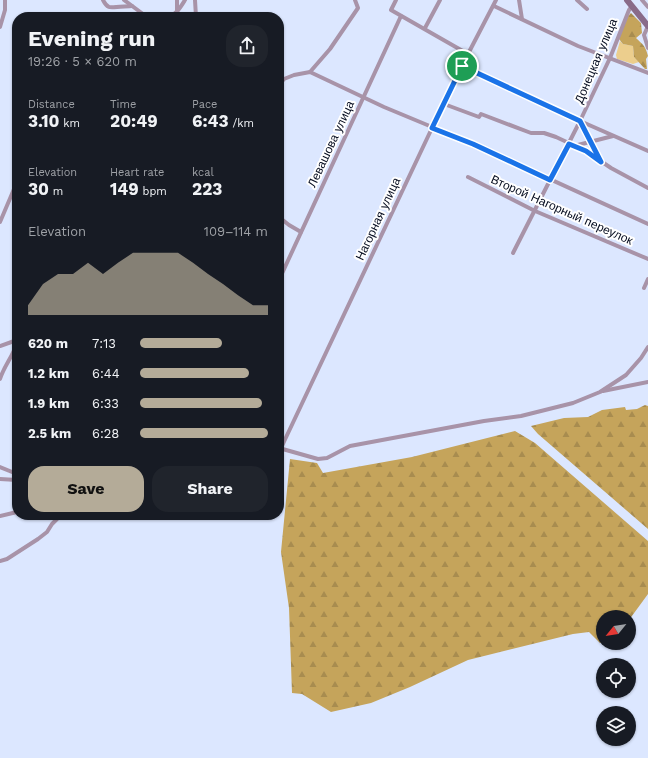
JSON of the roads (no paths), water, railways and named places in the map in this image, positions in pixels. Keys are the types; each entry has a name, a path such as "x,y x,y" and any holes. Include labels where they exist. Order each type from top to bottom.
{"main road":[{"path":"627,0 648,26"}],"street":[{"path":"0,27 5,0"},
{"path":"103,0 109,7 112,8 132,6"},
{"path":"124,0 140,12"},
{"path":"177,0 177,11"},
{"path":"177,11 185,0"},
{"path":"195,0 196,12"},
{"path":"310,72 330,49 358,8 355,0"},
{"path":"396,0 391,10 425,28 468,54"},
{"path":"425,28 440,0"},
{"name":"Нагорная улица","path":"284,440 432,128 496,0"},
{"path":"519,0 522,19"},
{"path":"577,0 587,9"},
{"path":"642,0 648,8"},
{"path":"494,6 578,46 648,72"},
{"name":"Донецкая улица","path":"513,253 550,180 571,145 580,121 610,58 628,10 632,6"},
{"name":"Левашова улица","path":"284,269 401,16"},
{"path":"648,26 644,35 648,48"},
{"path":"462,66 648,151"},
{"path":"284,79 294,74 310,72 648,224"},
{"path":"444,104 479,117 482,114 531,133 544,133 586,151 601,162 648,188"},
{"path":"580,121 601,162"},
{"path":"571,145 613,136"},
{"path":"595,151 600,139"},
{"name":"Второй Нагорный переулок","path":"468,177 535,211 648,259"},
{"path":"0,222 12,194"},
{"path":"284,221 301,232"},
{"path":"644,288 648,279"},
{"path":"0,346 12,342"},
{"path":"284,449 318,460 327,458 350,446 539,412 582,400 602,391 626,375 641,358 648,347"},
{"path":"0,378 1,369 12,355"},
{"path":"602,391 648,382"},
{"path":"0,467 12,472"},
{"path":"0,479 12,480"},
{"path":"0,516 12,513"},
{"path":"0,561 7,559 38,539 47,532 56,520"}]}
